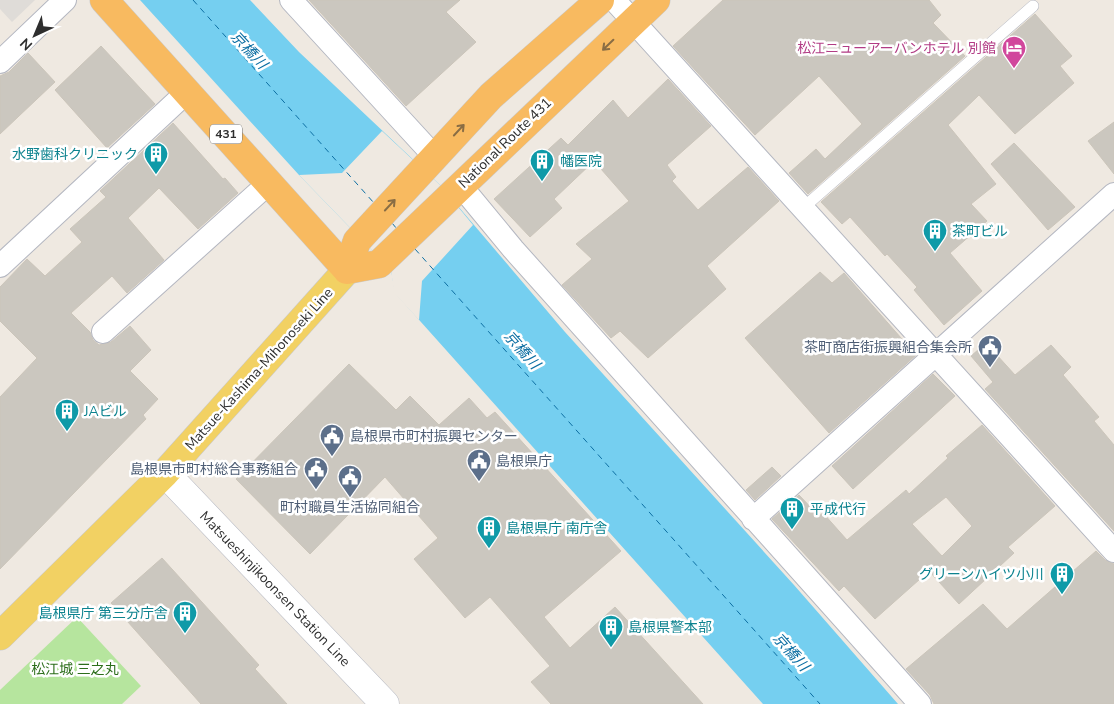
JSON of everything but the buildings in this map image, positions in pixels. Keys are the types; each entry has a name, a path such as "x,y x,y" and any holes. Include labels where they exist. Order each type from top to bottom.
{"highway":[{"name":"431","path":"104,0 270,182 347,270"},
{"path":"347,270 357,241 491,96 600,0"},
{"name":"National Route 431","path":"347,270 379,264 656,0"}],"main road":[{"name":"Matsue-Kashima-Mihonoseki Line","path":"0,636 165,474 347,270"},
{"name":"Matsueshinjikoonsen Station Line","path":"165,474 385,704"}],"street":[{"path":"0,62 65,0"},
{"path":"291,0 431,162"},
{"path":"614,0 1114,551"},
{"path":"0,266 188,91"},
{"path":"103,332 270,182"},
{"path":"456,190 513,249 752,519 920,704"},
{"path":"752,519 1114,194"}],"lane":[{"path":"803,208 1033,6"}],"green space":[{"name":"松江城 三之丸","path":"77,617 141,686 122,704 0,704 0,690"}],"shaded area":[{"path":"0,0 35,0 12,22 0,9"}],"water":[{"name":"京橋川","path":"140,0 250,0 299,52 440,185 565,332 794,585 898,704 763,704 395,293 391,270 299,175"}],"pier":[{"path":"382,131 440,185 473,225 422,281 419,320 394,293 391,270 299,175 342,173"}],"ferry route":[{"path":"193,0 374,203"},
{"path":"392,223 397,229"},
{"path":"415,249 820,704"}],"place":[{"name":"松江ニューアーバンホテル 別館","path":"1014,69"},
{"name":"水野歯科クリニック","path":"156,175"},
{"name":"幡医院","path":"542,182"},
{"name":"茶町ビル","path":"935,252"},
{"name":"茶町商店街振興組合集会所","path":"990,368"},
{"name":"JAビル","path":"67,432"},
{"name":"島根県市町村振興センター","path":"332,457"},
{"name":"島根県庁","path":"479,482"},
{"name":"島根県市町村総合事務組合","path":"316,490"},
{"name":"町村職員生活協同組合","path":"350,498"},
{"name":"平成代行","path":"792,530"},
{"name":"島根県庁 南庁舎","path":"489,549"},
{"name":"グリーンハイツ小川","path":"1062,595"},
{"name":"島根県庁 第三分庁舎","path":"185,634"},
{"name":"島根県警本部","path":"611,648"}]}
